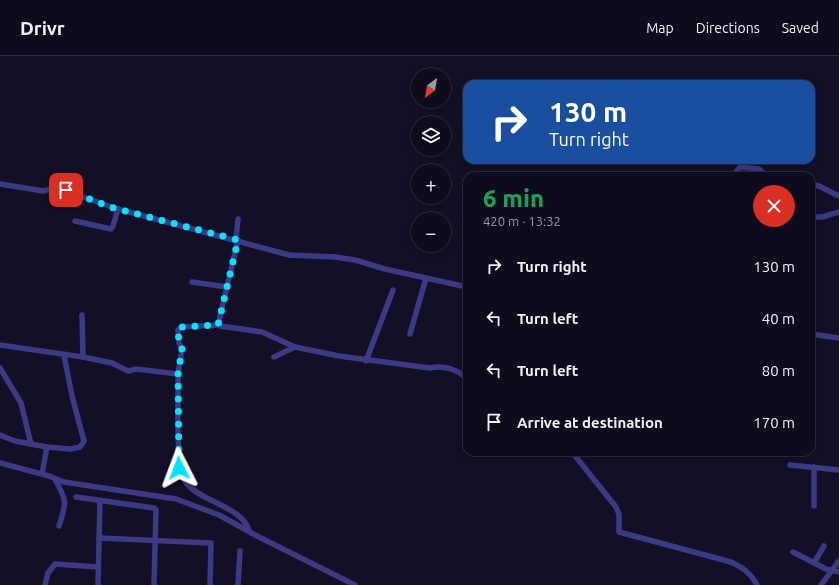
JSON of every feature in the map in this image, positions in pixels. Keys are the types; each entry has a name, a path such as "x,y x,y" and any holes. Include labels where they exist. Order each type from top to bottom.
{"street":[{"path":"736,172 740,166 759,169 762,172"},
{"path":"0,184 43,191 57,188 118,209 289,255 335,257 463,287"},
{"path":"815,185 839,196"},
{"path":"75,221 111,229 114,226 118,209"},
{"path":"815,217 839,213"},
{"path":"218,325 237,240 238,219"},
{"path":"410,334 426,278"},
{"path":"192,282 227,287"},
{"path":"366,361 392,290"},
{"path":"82,315 83,357"},
{"path":"249,531 244,520 194,490 185,480 179,468 178,374 182,349 179,343 178,330 181,327 218,325 236,330 262,332 296,347 366,361 430,368 439,366 461,372 463,374"},
{"path":"815,335 839,338"},
{"path":"0,345 83,357 112,363 128,371 136,369 178,374"},
{"path":"274,357 296,347"},
{"path":"0,435 15,441 47,447 71,449 80,447 84,441 72,396 64,355"},
{"path":"0,368 21,403 31,444"},
{"path":"42,474 47,447"},
{"path":"575,456 616,507 619,514 619,532 698,551 731,562 744,568 753,577 757,585"},
{"path":"0,463 42,474 64,482 176,499 219,515 355,585"},
{"path":"790,464 839,470"},
{"path":"814,467 814,506"},
{"path":"55,479 64,496 66,506 59,526"},
{"path":"76,497 154,508 154,585"},
{"path":"98,585 100,501"},
{"path":"99,538 211,543 210,585"},
{"path":"814,563 824,546"},
{"path":"238,585 240,551"},
{"path":"793,552 814,563 839,572"},
{"path":"821,585 839,561"},
{"path":"45,585 48,573 54,564 98,566"}],"route":[{"path":"66,190 110,207 144,217 238,240 218,325 215,327 181,327 178,330 179,343 182,349 178,374 179,468"}]}
